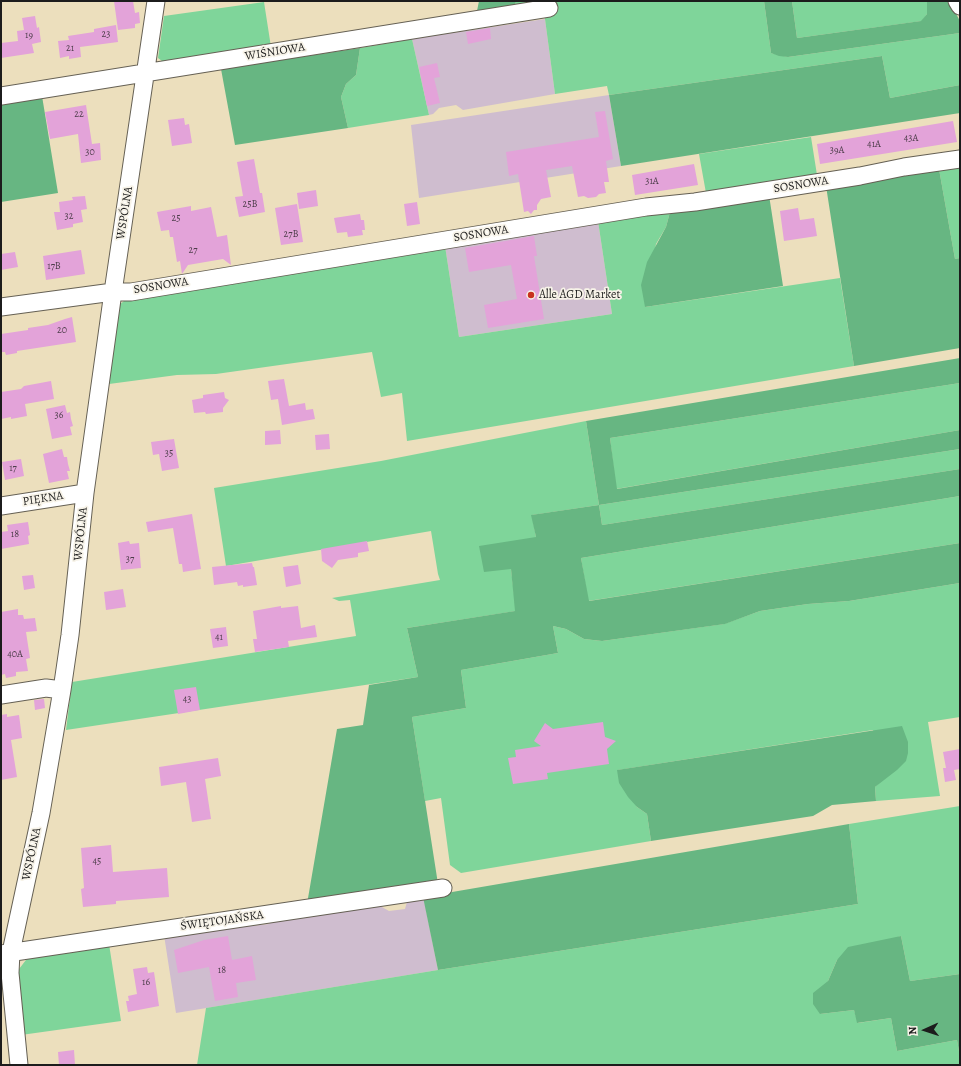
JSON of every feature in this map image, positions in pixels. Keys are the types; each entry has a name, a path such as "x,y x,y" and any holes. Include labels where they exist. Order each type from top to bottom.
{"street":[{"name":"WSPÓLNA","path":"19,1065 10,973 6,953 40,813 62,690 70,635 86,493 113,292 156,1"},
{"path":"957,1 960,6"},
{"name":"WIŚNIOWA","path":"1,96 548,8"},
{"name":"SOSNOWA","path":"1,307 113,292 131,292 646,207 696,202 860,176 904,167 960,160"},
{"name":"PIĘKNA","path":"1,506 86,493"},
{"path":"1,695 46,688 62,690"},
{"name":"ŚWIĘTOJAŃSKA","path":"6,953 443,888"}],"shaded area":[{"path":"545,19 555,94 463,110 456,105 439,108 433,114 429,115 412,39"},
{"path":"609,95 621,166 419,198 411,125"},
{"name":"Alle AGD Market","path":"598,221 612,314 459,337 445,246"},
{"path":"424,900 438,970 176,1013 164,935 236,924 241,927 269,924 270,920 380,906 389,911 405,909 407,902"}],"green space":[{"path":"479,1 516,1 515,6 477,11"},
{"path":"516,1 536,1 536,3 515,6"},
{"path":"550,1 764,1 771,53 788,57 960,33 960,85 890,98 882,56 609,95 607,86 555,94 545,19 536,3"},
{"path":"764,1 792,1 797,38 921,21 927,14 927,1 949,1 960,21 960,33 788,57 779,56 771,53"},
{"path":"792,1 927,1 927,14 922,21 797,38"},
{"path":"264,2 271,47 166,64 158,58 164,16"},
{"path":"412,39 429,115 348,128 341,97 346,84 356,75 360,48"},
{"path":"360,48 356,75 346,84 341,97 348,128 235,145 221,69"},
{"path":"882,56 890,98 960,85 960,113 621,166 609,95"},
{"path":"42,96 58,193 1,202 1,103"},
{"path":"811,137 817,175 706,193 699,154"},
{"path":"960,166 960,258 955,259 939,169"},
{"path":"939,169 955,259 960,258 960,348 854,366 826,186"},
{"path":"769,195 783,286 645,307 641,285 647,262 666,227 670,212"},
{"path":"670,212 666,227 656,244 645,307 840,278 854,366 407,441 402,393 381,397 372,352 216,374 177,375 109,384 119,305 124,301 445,246 459,337 612,314 598,221"},
{"path":"960,358 960,383 610,438 617,489 960,430 960,449 599,505 586,421"},
{"path":"960,383 960,430 616,489 610,438"},
{"path":"586,421 599,505 532,515 536,537 511,569 516,611 407,628 418,677 66,730 72,682 356,636 350,600 339,601 332,598 440,580 431,531 226,566 214,488 381,461"},
{"path":"960,449 960,469 602,525 599,505"},
{"path":"960,469 960,496 581,558 589,601 960,543 960,583 849,601 808,604 760,611 725,624 602,641 584,639 566,629 553,626 558,653 461,670 466,708 412,717 438,884 307,904 337,729 363,725 369,685 418,677 407,628 515,611 511,569 484,572 479,546 536,537 531,515 599,505 602,525"},
{"path":"960,496 960,543 588,601 581,558"},
{"path":"960,583 960,717 928,722 940,796 876,801 875,787 884,778 873,730 618,770 637,807 647,814 651,841 461,873 450,865 441,798 425,801 412,717 466,708 461,670 558,653 553,626 566,629 584,639 602,641 724,624 760,611 808,604 849,601"},
{"path":"902,726 908,742 906,761 875,787 876,801 832,805 813,816 651,841 647,814 637,807 619,783 617,770"},
{"path":"960,806 960,974 910,981 901,936 837,960 828,981 820,1014 854,1010 858,1023 891,1018 897,1051 957,1040 960,1065 197,1065 206,1008 858,904 849,824"},
{"path":"849,824 858,904 438,970 423,897"},
{"path":"901,936 910,981 960,974 960,1057 957,1040 897,1051 891,1018 857,1023 854,1010 820,1014 813,1004 813,993 828,981 837,960 848,947"},
{"path":"109,944 121,1021 21,1035 16,973 29,956"}],"building":[{"path":"114,1 133,1 135,13 139,12 140,23 135,24 135,28 118,30"},
{"path":"35,16 37,28 39,27 41,42 32,44 34,53 1,58 1,43 18,41 17,31 24,30 22,18"},
{"path":"116,25 118,42 80,47 81,57 69,59 69,56 60,58 58,41 69,40 68,36 94,32 94,29"},
{"path":"490,28 491,39 468,44 466,32"},
{"path":"437,63 440,77 434,78 440,103 427,106 419,67"},
{"path":"86,105 92,144 100,143 101,160 81,163 78,134 50,139 45,112"},
{"path":"605,111 613,159 606,161 609,182 604,182 606,193 599,194 596,197 578,197 572,166 546,170 551,197 541,199 537,205 537,210 534,210 531,214 528,211 524,212 518,174 509,176 506,152 599,137 595,112"},
{"path":"184,118 185,125 189,124 192,143 172,146 168,120"},
{"path":"953,121 957,142 820,164 817,144"},
{"path":"254,159 265,212 239,217 235,197 243,196 237,162"},
{"path":"694,164 698,185 635,195 632,175"},
{"path":"316,190 318,206 299,209 297,193"},
{"path":"85,196 87,209 81,210 83,222 73,224 73,227 57,230 54,212 60,212 59,202 73,200 72,197"},
{"path":"417,202 420,224 407,226 404,204"},
{"path":"297,204 303,242 281,245 275,208"},
{"path":"191,206 191,211 211,207 217,237 227,235 231,265 223,259 188,265 182,274 180,261 177,262 173,237 170,237 169,230 161,231 157,212"},
{"path":"798,208 800,220 814,218 817,236 784,241 780,211"},
{"path":"360,214 361,220 364,220 365,230 362,230 363,235 348,237 347,232 337,233 334,218"},
{"path":"534,236 537,256 534,256 544,319 488,328 484,305 517,299 511,265 469,272 465,248"},
{"path":"81,250 85,274 46,280 43,256"},
{"path":"15,252 18,267 1,270 1,254"},
{"path":"72,317 76,342 17,351 17,353 6,355 5,352 1,352 1,334 28,330 28,328 48,325"},
{"path":"284,379 289,406 305,403 306,410 313,409 315,419 282,425 278,399 271,400 268,381"},
{"path":"51,381 54,399 25,404 27,416 1,419 1,392 21,389 24,386"},
{"path":"224,392 225,398 229,400 223,408 223,412 206,414 205,412 194,413 192,400 203,398 203,395"},
{"path":"65,405 67,413 70,412 73,426 70,427 72,435 52,439 46,409"},
{"path":"280,430 281,444 265,445 265,431"},
{"path":"329,434 330,449 316,450 315,435"},
{"path":"174,439 179,468 162,471 159,454 153,455 151,442"},
{"path":"62,449 64,457 67,457 70,471 67,471 69,479 49,483 43,454"},
{"path":"21,459 24,476 5,480 2,462"},
{"path":"192,514 201,569 183,572 182,564 179,564 173,528 148,532 146,522"},
{"path":"28,522 30,535 28,536 29,544 1,549 1,532 8,531 7,525"},
{"path":"129,541 130,544 139,543 141,568 121,570 118,543"},
{"path":"367,541 369,551 358,553 358,557 338,560 332,568 322,561 321,549"},
{"path":"252,563 257,585 243,587 243,585 238,586 237,582 214,585 212,567"},
{"path":"298,565 301,584 286,587 283,567"},
{"path":"33,575 35,588 24,590 22,576"},
{"path":"123,589 126,607 106,610 104,592"},
{"path":"281,606 281,608 298,606 301,628 315,625 317,637 288,641 289,647 255,652 253,639 257,639 253,611"},
{"path":"18,609 18,615 23,615 24,619 35,618 37,631 26,632 30,658 26,659 28,671 16,672 16,676 6,678 5,674 1,675 1,612"},
{"path":"226,627 228,646 213,648 210,629"},
{"path":"196,687 200,710 178,714 174,690"},
{"path":"44,699 45,708 35,710 34,700"},
{"path":"7,714 7,717 19,715 22,738 11,740 17,777 1,780 1,715"},
{"path":"603,722 605,737 616,741 607,749 609,764 547,773 548,779 513,784 508,758 516,757 515,750 541,746 534,741 545,723 553,729"},
{"path":"960,749 960,769 954,770 956,780 945,782 943,768 946,768 943,752"},
{"path":"218,758 221,776 205,779 211,819 192,822 186,782 161,786 159,767"},
{"path":"111,845 113,872 167,868 169,897 116,901 116,904 83,907 81,889 84,888 81,848"},
{"path":"228,936 232,960 252,956 256,980 236,983 238,997 215,1001 209,967 178,973 174,950 204,940"},
{"path":"147,967 148,973 154,972 159,1006 128,1012 126,1001 129,1001 128,996 137,994 133,969"},
{"path":"74,1050 75,1065 59,1065 58,1052"}],"place":[{"name":"Alle AGD Market","path":"531,295"}]}
